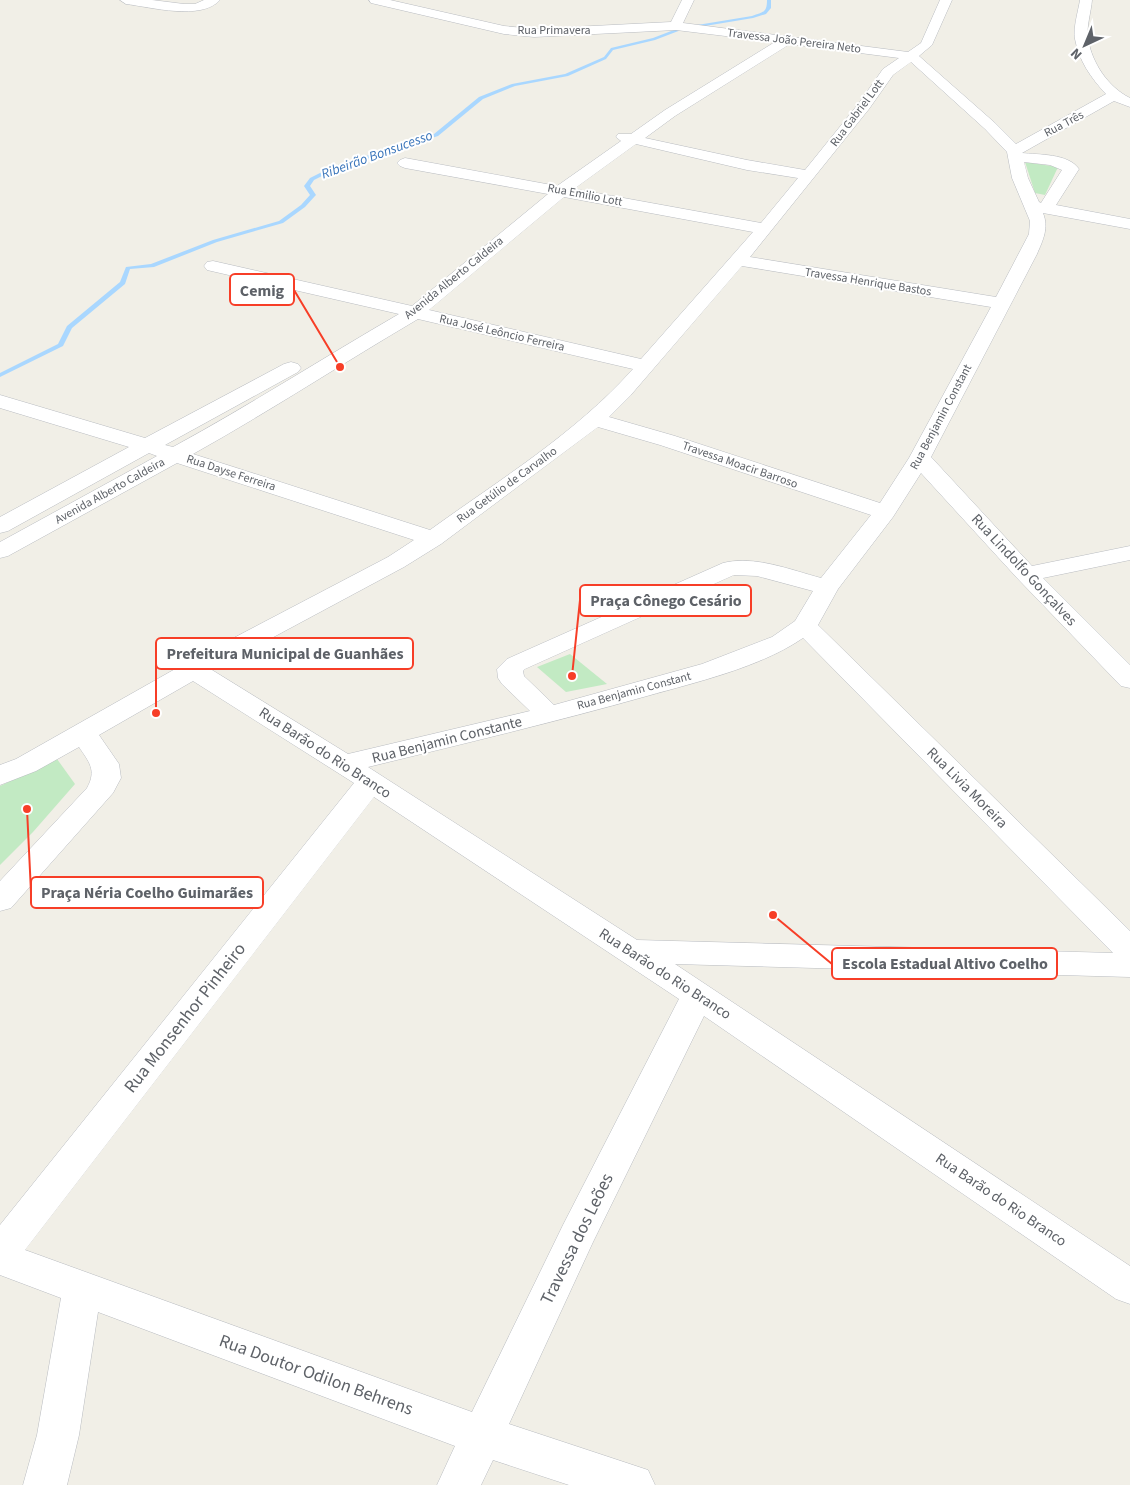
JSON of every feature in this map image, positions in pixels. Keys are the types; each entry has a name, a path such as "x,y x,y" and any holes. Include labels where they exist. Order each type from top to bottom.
{"street":[{"path":"126,0 192,8 214,0"},
{"name":"Rua Primavera","path":"376,0 495,28 534,33 678,26"},
{"path":"678,26 688,0"},
{"name":"Rua Gabriel Lott","path":"765,229 864,106 888,72 926,45 946,0"},
{"path":"1086,0 1082,38 1089,62 1096,75 1114,95 1130,103"},
{"name":"Travessa João Pereira Neto","path":"678,26 912,56"},
{"name":"Avenida Alberto Caldeira","path":"0,551 246,416 324,366 415,313 614,135 652,109 769,38"},
{"name":"Avenida Alberto Caldeira","path":"424,283 552,189 788,40"},
{"name":"Rua Benjamin Constant","path":"549,715 711,670 781,642 805,626 827,587 885,512 920,458 1028,254 1037,234 1040,207 1020,178 1015,143 990,126 912,56"},
{"name":"Rua Três","path":"1015,143 1041,136 1114,95"},
{"path":"614,135 747,165 809,175"},
{"path":"1015,143 1071,169 1040,207 1130,224"},
{"name":"Rua Emilio Lott","path":"405,163 765,229"},
{"name":"Rua Getúlio de Carvalho","path":"0,776 26,765 193,670 396,562 433,540 594,419 646,366 736,260 765,229"},
{"name":"Travessa Henrique Bastos","path":"736,260 1001,304"},
{"name":"Rua José Leôncio Ferreira","path":"213,266 646,366"},
{"name":"Avenida Alberto Caldeira","path":"0,526 341,340 392,308 408,295"},
{"name":"Rua Dayse Ferreira","path":"0,401 148,446 433,540"},
{"name":"Travessa Moacir Barroso","path":"594,419 665,439 819,492 885,512"},
{"name":"Rua Lindolfo Gonçalves","path":"920,458 1026,574 1130,680"},
{"path":"1026,574 1130,553"},
{"path":"549,715 512,678 510,669 516,664 731,568 757,569 827,587"},
{"name":"Rua Livia Moreira","path":"805,626 1130,950"},
{"name":"Rua Barão do Rio Branco","path":"193,670 357,773 698,995 1130,1287"},
{"name":"Rua Benjamin Constante","path":"357,773 549,715"},
{"path":"0,755 16,749 76,737 105,764 107,778 99,793 0,900"},
{"name":"Rua Monsenhor Pinheiro","path":"0,1254 357,773"},
{"path":"630,951 1130,965"},
{"name":"Travessa dos Leões","path":"459,1485 581,1228 698,995"},
{"name":"Rua Doutor Odilon Behrens","path":"0,1258 482,1436 633,1485"},
{"path":"45,1485 58,1435 82,1289"}],"green space":[{"path":"1025,162 1058,167 1045,195 1035,193"},
{"path":"570,654 607,684 566,692 537,667"},
{"path":"57,759 75,784 33,832 0,865 0,786"}],"waterway":[{"name":"Ribeirão Bonsucesso","path":"0,375 61,345 69,327 123,283 128,268 152,266 215,241 281,222 303,206 313,195 307,186 312,179 334,168 436,135 481,98 514,85 566,75 605,58 612,49 654,39 680,29 753,17 765,13 769,8 769,0"}],"place":[{"name":"Cemig","path":"340,367"},
{"name":"Praça Cônego Cesário","path":"572,676"},
{"name":"Prefeitura Municipal de Guanhães","path":"156,713"},
{"name":"Praça Néria Coelho Guimarães","path":"27,809"},
{"name":"Escola Estadual Altivo Coelho","path":"773,915"}]}
